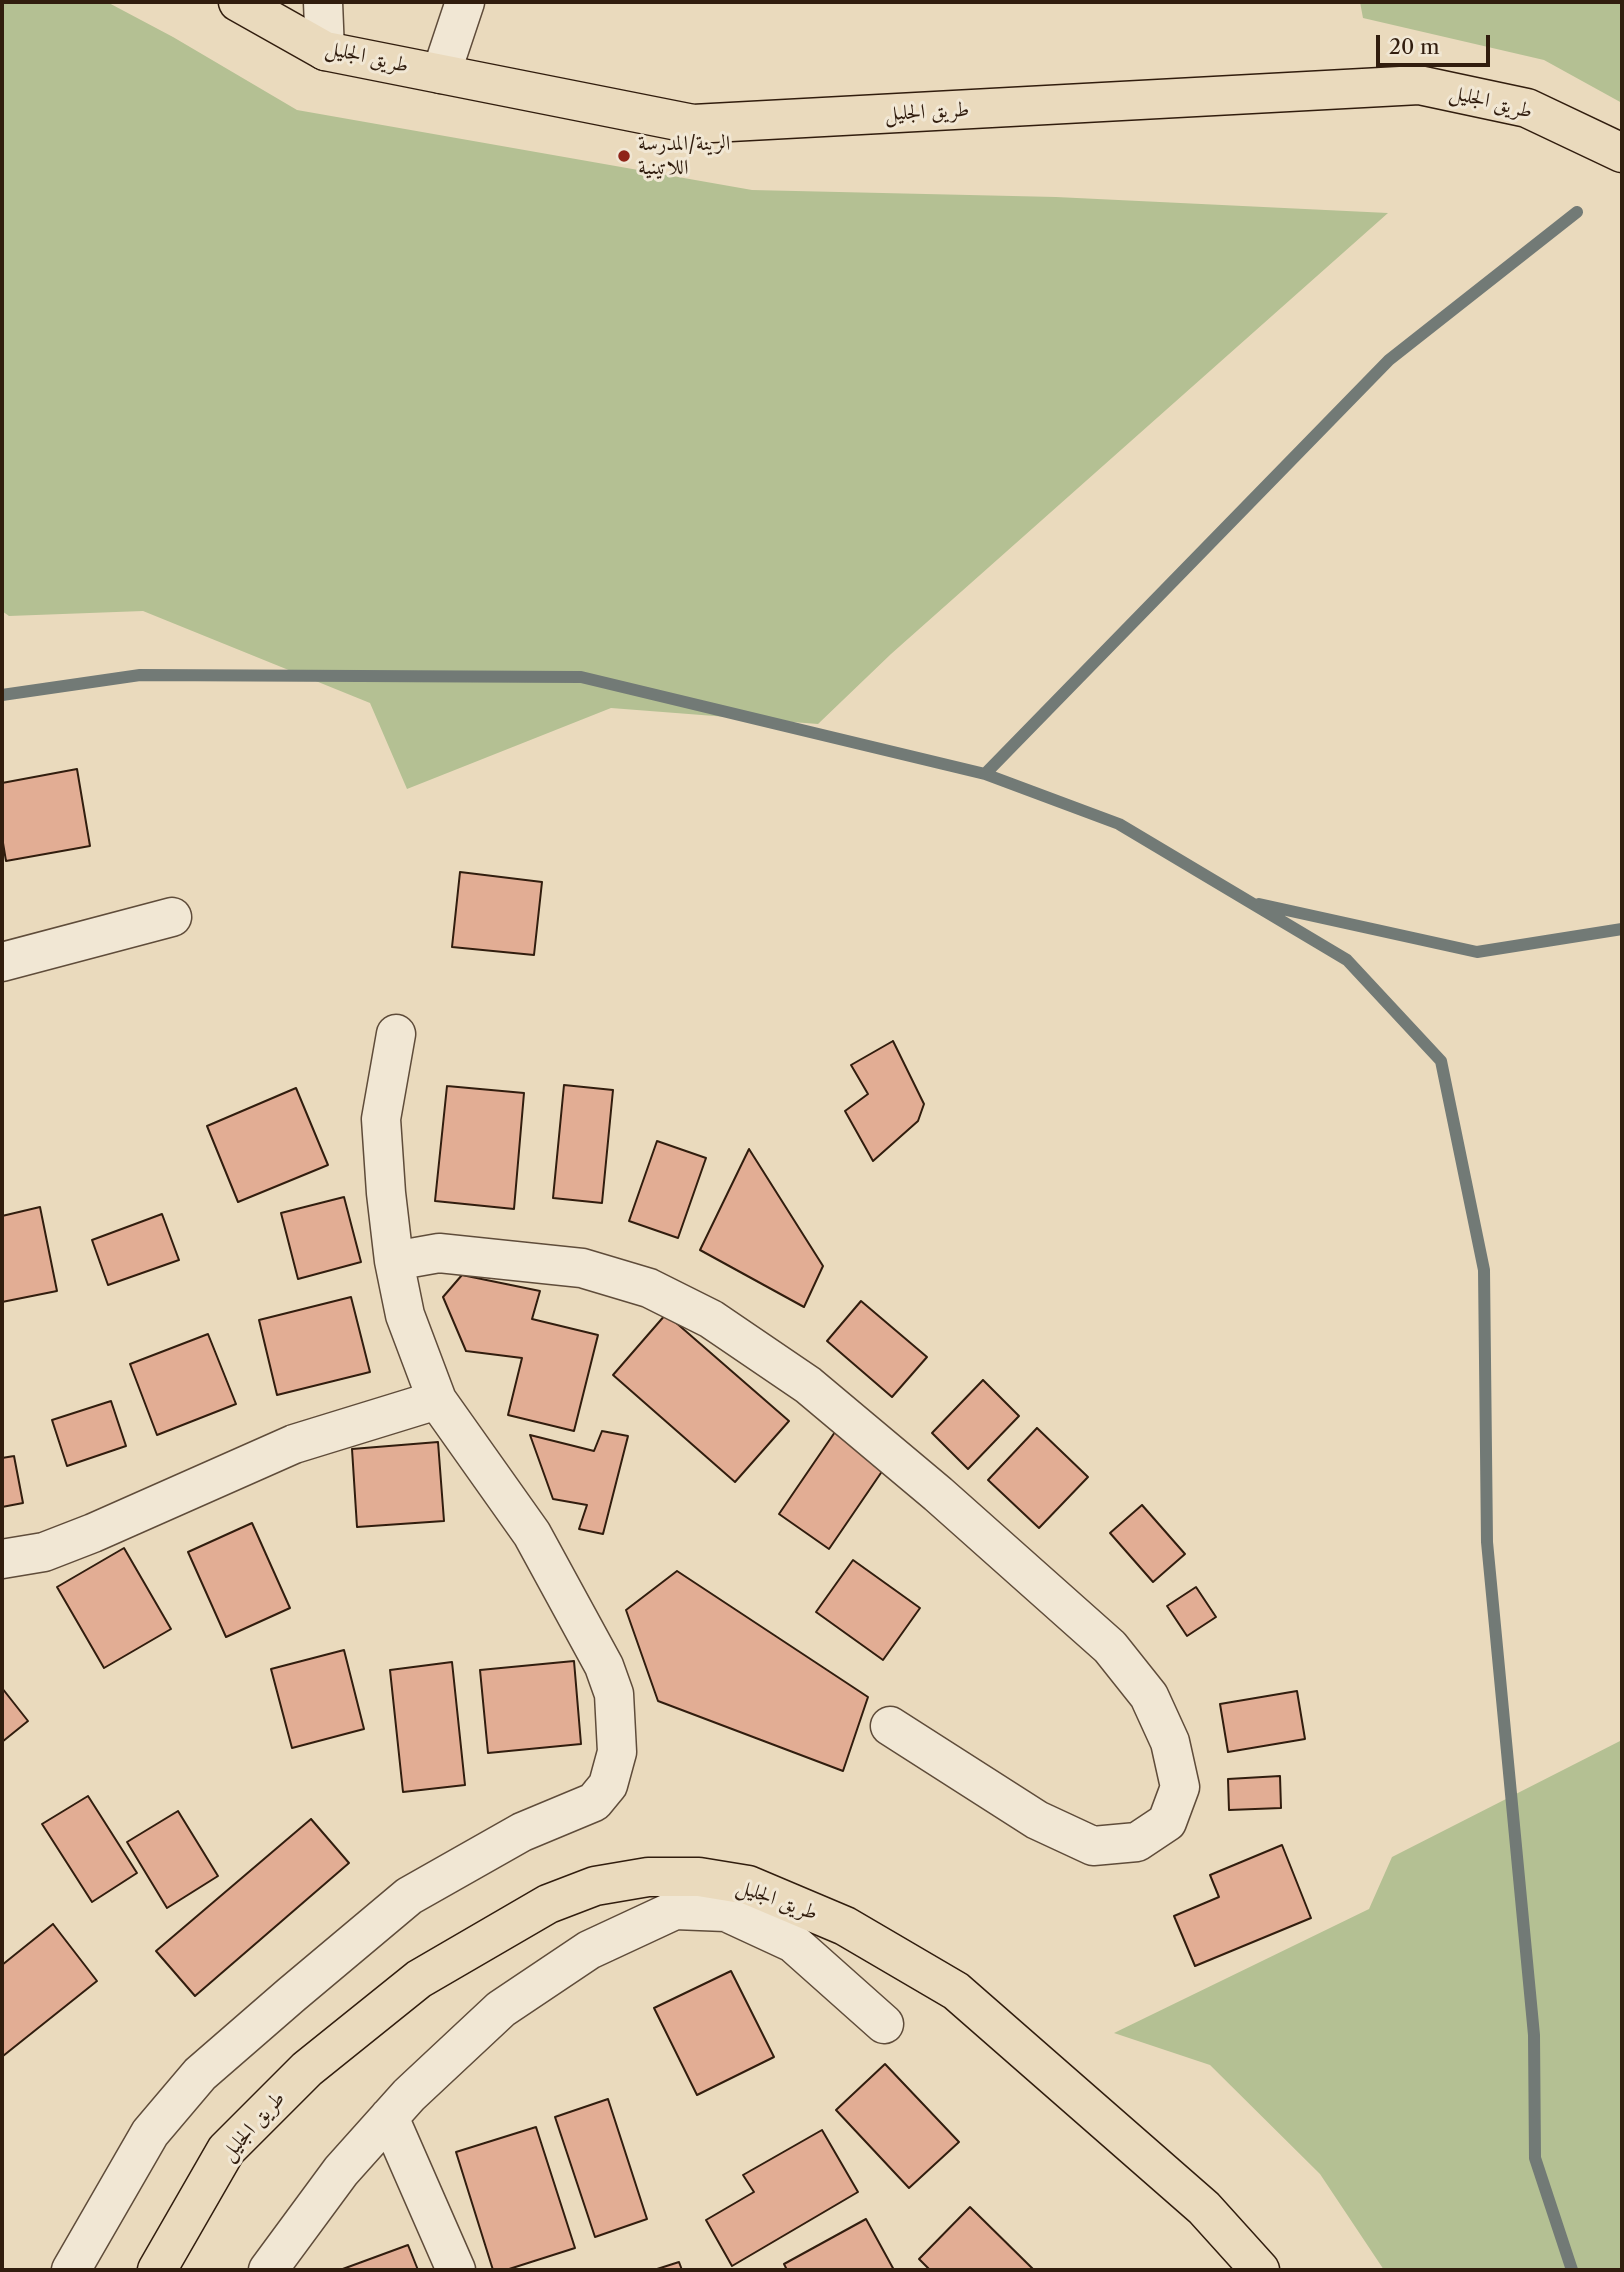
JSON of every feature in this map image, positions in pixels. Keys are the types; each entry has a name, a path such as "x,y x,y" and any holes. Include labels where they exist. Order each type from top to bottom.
{"main road":[{"name":"طريق الجليل","path":"238,2 325,51 693,124 1419,85 1527,108 1622,153"},
{"name":"طريق الجليل","path":"157,2270 226,2150 307,2069 419,1979 548,1904 595,1886 648,1877 699,1877 748,1885 845,1926 956,1991 1204,2208 1260,2270"}],"street":[{"path":"323,2 325,51"},
{"path":"441,74 465,2"},
{"path":"2,962 172,917"},
{"path":"71,2270 150,2133 200,2074 409,1896 522,1832 594,1802 608,1784 617,1752 614,1694 604,1666 532,1534 437,1401 405,1315 394,1261 381,1119 396,1034"},
{"path":"394,1261 439,1253 582,1268 649,1288 712,1319 808,1385 938,1494 1110,1647 1149,1696 1170,1742 1180,1787 1167,1822 1136,1842 1093,1846 1037,1821 890,1726"},
{"path":"2,1559 44,1552 93,1533 294,1444 437,1401"},
{"path":"268,2270 341,2171 389,2117 501,2009 589,1950 675,1910 726,1912 793,1943 884,2024"},
{"path":"389,2117 456,2270"}],"green space":[{"path":"2,2 107,2 173,37 297,110 752,190 1056,197 1388,213 891,654 818,724 611,708 407,789 370,703 143,611 9,616 2,611"},
{"path":"1360,2 1622,2 1622,103 1544,60 1363,18"},
{"path":"1622,1740 1622,2270 1384,2270 1320,2174 1210,2065 1114,2033 1369,1909 1392,1857"}],"building":[{"path":"77,769 90,846 6,861 2,837 2,783"},
{"path":"460,872 542,882 534,955 452,947"},
{"path":"893,1041 924,1104 918,1121 873,1161 845,1111 868,1094 851,1065"},
{"path":"564,1085 613,1090 602,1203 553,1198"},
{"path":"447,1086 524,1093 514,1209 435,1201"},
{"path":"296,1088 328,1165 238,1202 207,1126"},
{"path":"657,1141 706,1158 678,1238 629,1221"},
{"path":"749,1149 823,1266 804,1307 700,1250"},
{"path":"344,1197 361,1262 298,1279 281,1213"},
{"path":"40,1207 57,1291 2,1302 2,1216"},
{"path":"162,1214 179,1260 108,1285 92,1240"},
{"path":"462,1275 540,1291 532,1319 598,1335 574,1431 508,1415 522,1358 466,1351 443,1297"},
{"path":"351,1297 370,1372 277,1395 259,1320"},
{"path":"861,1301 927,1357 892,1397 827,1341"},
{"path":"666,1314 789,1421 735,1482 613,1375"},
{"path":"208,1334 236,1404 157,1435 130,1364"},
{"path":"983,1380 1019,1416 968,1469 932,1433"},
{"path":"111,1401 126,1446 67,1466 52,1420"},
{"path":"1037,1428 1088,1477 1039,1528 988,1480"},
{"path":"602,1431 628,1436 603,1534 579,1529 587,1505 553,1499 530,1435 594,1451"},
{"path":"835,1432 885,1467 829,1549 779,1514"},
{"path":"438,1442 444,1521 357,1527 352,1449"},
{"path":"14,1456 23,1503 2,1507 2,1458"},
{"path":"1142,1505 1185,1554 1153,1582 1110,1533"},
{"path":"252,1523 290,1608 226,1637 188,1552"},
{"path":"124,1548 171,1629 104,1668 57,1587"},
{"path":"853,1560 920,1608 883,1660 816,1612"},
{"path":"677,1571 868,1697 843,1771 658,1701 626,1610"},
{"path":"1196,1587 1216,1617 1187,1636 1167,1606"},
{"path":"344,1650 364,1729 292,1748 271,1669"},
{"path":"574,1661 581,1744 488,1753 480,1670"},
{"path":"452,1662 465,1785 403,1792 390,1670"},
{"path":"2,1688 28,1721 2,1742"},
{"path":"1297,1691 1305,1739 1228,1752 1220,1704"},
{"path":"1280,1776 1281,1808 1229,1810 1228,1779"},
{"path":"88,1796 137,1873 92,1902 42,1824"},
{"path":"178,1811 218,1876 167,1908 127,1842"},
{"path":"311,1819 349,1863 195,1996 156,1951"},
{"path":"1282,1845 1311,1918 1195,1966 1174,1916 1219,1897 1210,1875"},
{"path":"53,1924 97,1981 3,2056 2,1965"},
{"path":"731,1971 774,2057 697,2095 654,2008"},
{"path":"885,2064 959,2142 909,2188 836,2110"},
{"path":"608,2099 647,2219 595,2237 555,2117"},
{"path":"536,2127 575,2248 506,2270 493,2270 456,2152"},
{"path":"822,2130 858,2192 732,2266 706,2220 754,2192 743,2175"},
{"path":"970,2207 1034,2270 930,2270 919,2259"},
{"path":"866,2219 894,2270 787,2270 784,2264"},
{"path":"408,2245 418,2270 340,2270"},
{"path":"679,2262 682,2270 654,2270"}],"waterway":[{"path":"985,774 1389,360 1577,212"},
{"path":"2,695 140,675 581,677 985,774 1119,824 1347,960 1441,1061 1484,1270 1487,1542 1534,2035 1535,2158 1572,2270"},
{"path":"1259,904 1477,952 1622,929"}],"place":[{"name":"الرينة/المدرسة اللاتينية","path":"624,156"}]}
